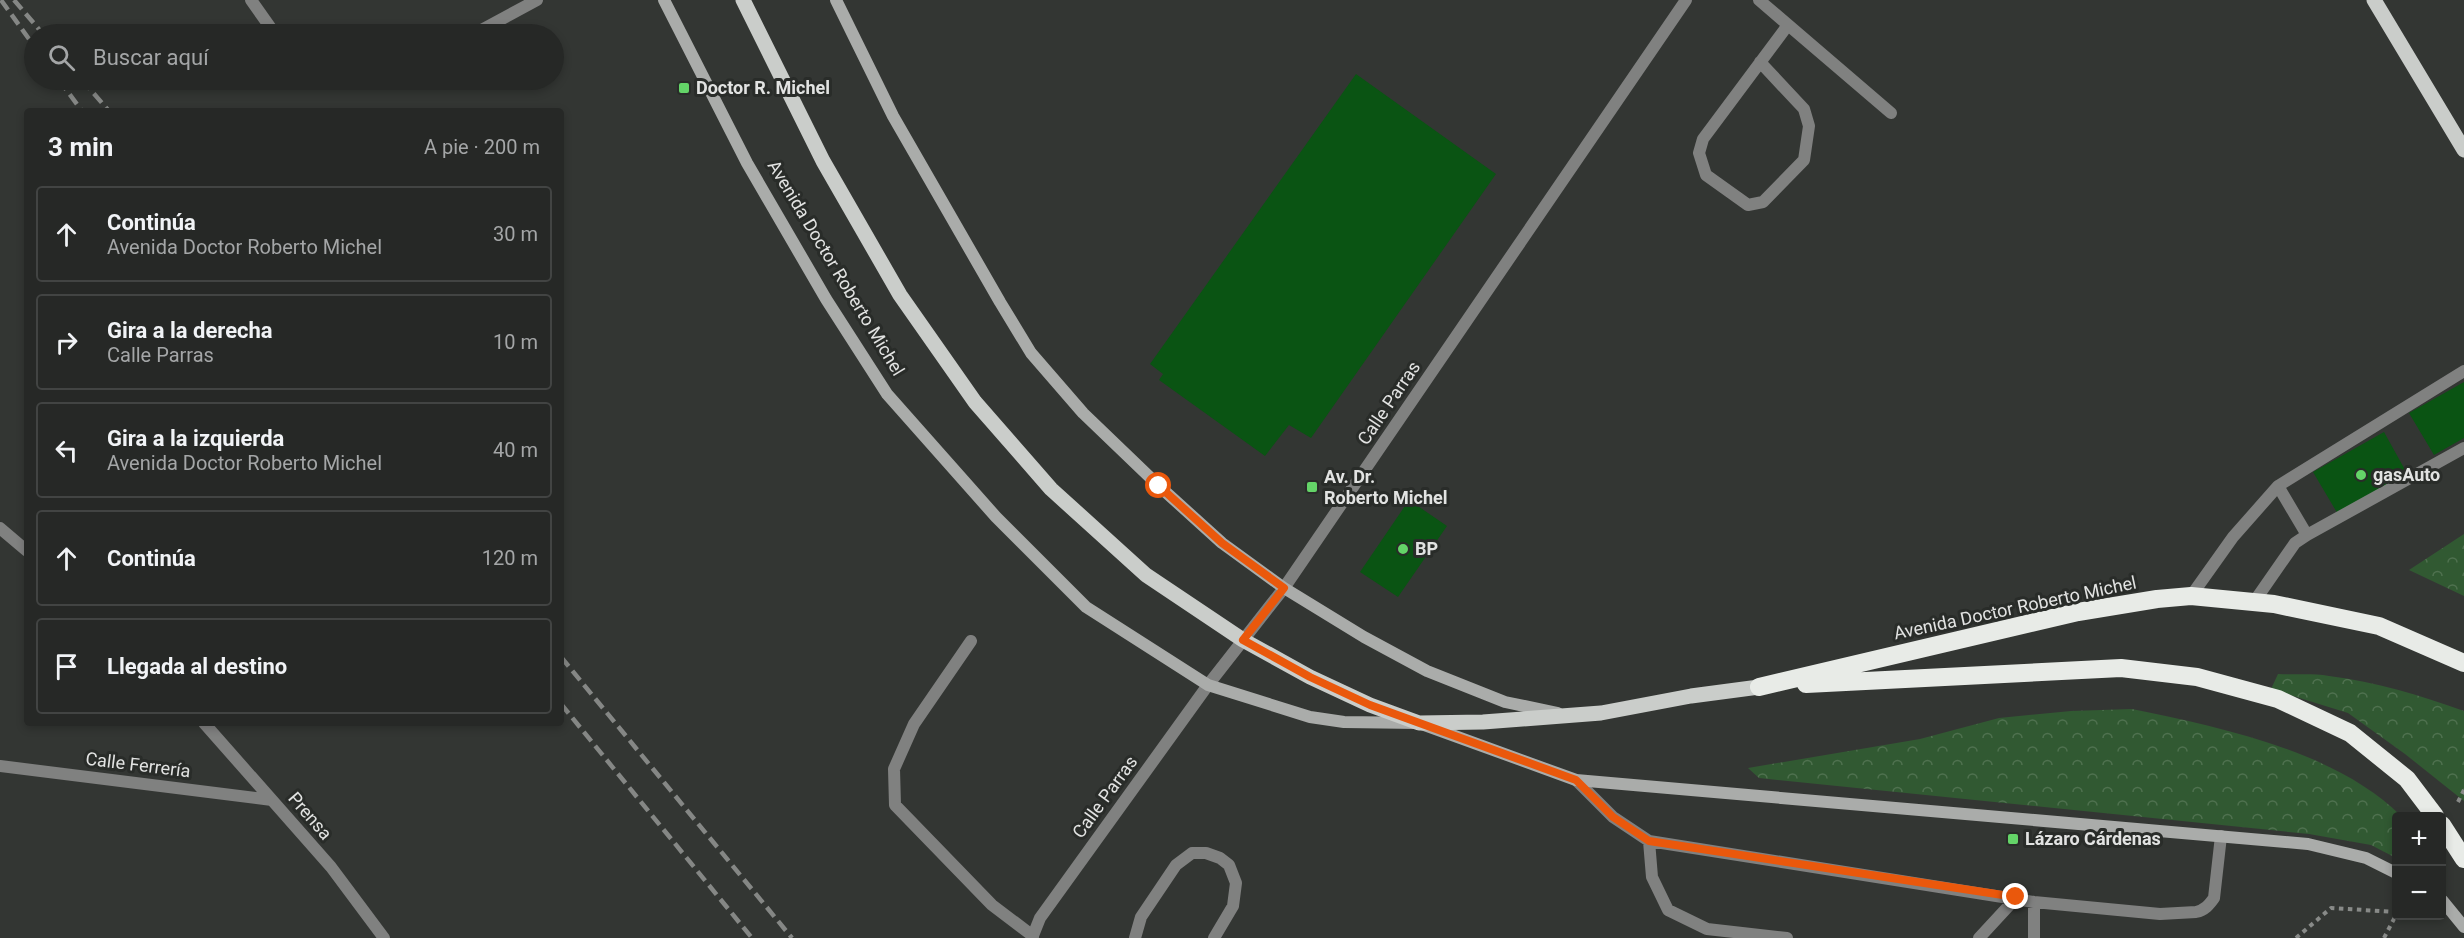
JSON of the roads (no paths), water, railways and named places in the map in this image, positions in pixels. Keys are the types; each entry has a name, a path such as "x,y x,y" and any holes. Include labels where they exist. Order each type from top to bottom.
{"highway":[{"name":"Avenida Doctor Roberto Michel","path":"1759,687 2078,612 2191,596 2274,604 2379,626 2464,663"},
{"path":"1759,687 2121,668 2197,676 2278,699 2350,733 2407,779 2432,812"},
{"path":"2446,831 2464,859"}],"main road":[{"name":"Avenida Doctor Roberto Michel","path":"664,0 747,163 826,299 887,394 996,518 1086,607 1208,686 1310,717 1344,722 1419,723 1484,722 1601,713 1691,696 1759,687"},
{"name":"Avenida Doctor Roberto Michel","path":"743,0 823,161 894,285 975,402 1051,489 1146,575 1243,640 1310,677 1370,705 1419,723"},
{"name":"Avenida Doctor Roberto Michel","path":"836,0 894,116 1031,353 1083,413 1222,543 1284,588 1364,637 1427,670 1505,702 1571,715"},
{"path":"2374,0 2464,150"},
{"path":"1419,723 1576,780 2317,846 2366,858 2392,871"},
{"path":"2446,905 2464,927"}],"street":[{"path":"251,0 268,24"},
{"path":"493,24 537,0"},
{"name":"Calle Parras","path":"1032,937 1040,918 1208,686 1284,588 1686,0"},
{"path":"1759,0 1891,113"},
{"path":"1761,62 1804,109 1809,126 1804,160 1763,202 1748,205 1706,175 1699,153 1703,139 1788,25"},
{"path":"2191,596 2233,537 2278,486 2464,371"},
{"path":"2254,602 2295,543 2464,448"},
{"path":"2278,486 2307,535"},
{"path":"0,528 24,548"},
{"path":"971,641 914,724 894,769 895,805 992,905 1032,937"},
{"name":"Prensa","path":"207,726 331,867 384,938"},
{"name":"Calle Ferrería","path":"0,766 272,800"},
{"path":"1576,780 1613,817 1649,841 2016,897 2034,902 2160,914 2177,915 2202,911 2214,897 2222,836"},
{"path":"1649,841 1652,877 1668,910 1707,929 1787,938"},
{"path":"1135,938 1141,917 1176,865 1192,854 1206,853 1220,858 1229,865 1236,883 1233,906 1214,938"},
{"path":"1979,938 2016,897"},
{"path":"2034,902 2034,938"}],"railway":[{"path":"1,0 24,32"},
{"path":"14,0 34,24"},
{"path":"66,90 80,108"},
{"path":"91,90 106,108"},
{"path":"564,661 792,938"},
{"path":"564,708 752,938"}],"place":[{"name":"Doctor R. Michel","path":"684,88"},
{"name":"gasAuto","path":"2361,475"},
{"name":"Av. Dr. Roberto Michel","path":"1312,487"},
{"name":"BP","path":"1403,549"},
{"name":"Lázaro Cárdenas","path":"2013,839"}]}
